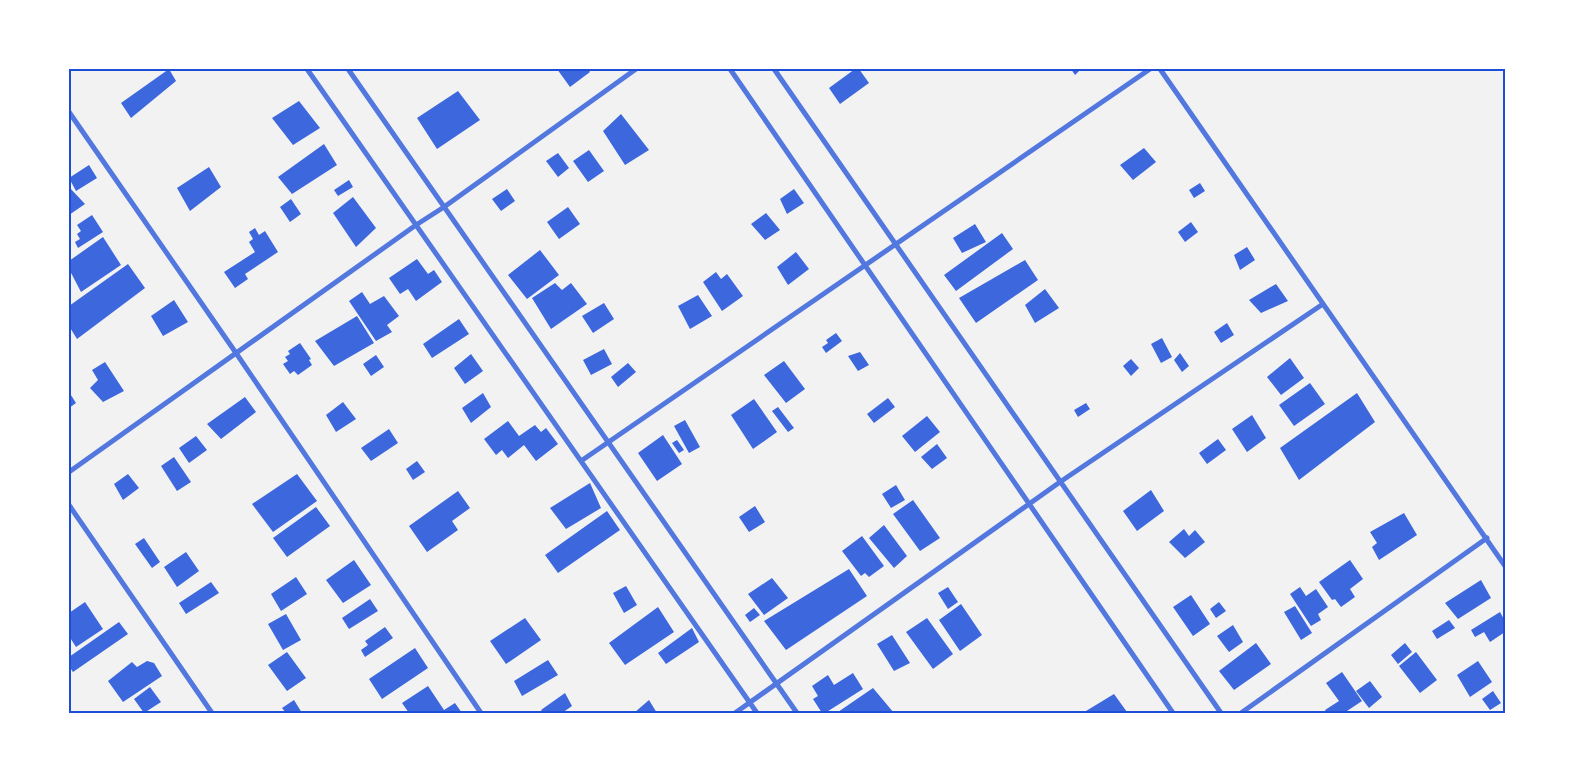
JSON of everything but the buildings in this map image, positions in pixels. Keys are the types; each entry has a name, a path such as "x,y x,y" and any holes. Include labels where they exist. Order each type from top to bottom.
{"street":[{"path":"307,69 757,713"},
{"path":"348,69 797,713"},
{"path":"69,472 636,69"},
{"path":"730,69 1173,713"},
{"path":"774,69 1221,713"},
{"path":"581,461 1150,69"},
{"path":"1160,69 1505,566"},
{"path":"69,112 236,352 482,713"},
{"path":"735,713 1060,482 1323,304"},
{"path":"69,505 212,713"},
{"path":"1241,713 1487,538"}]}
